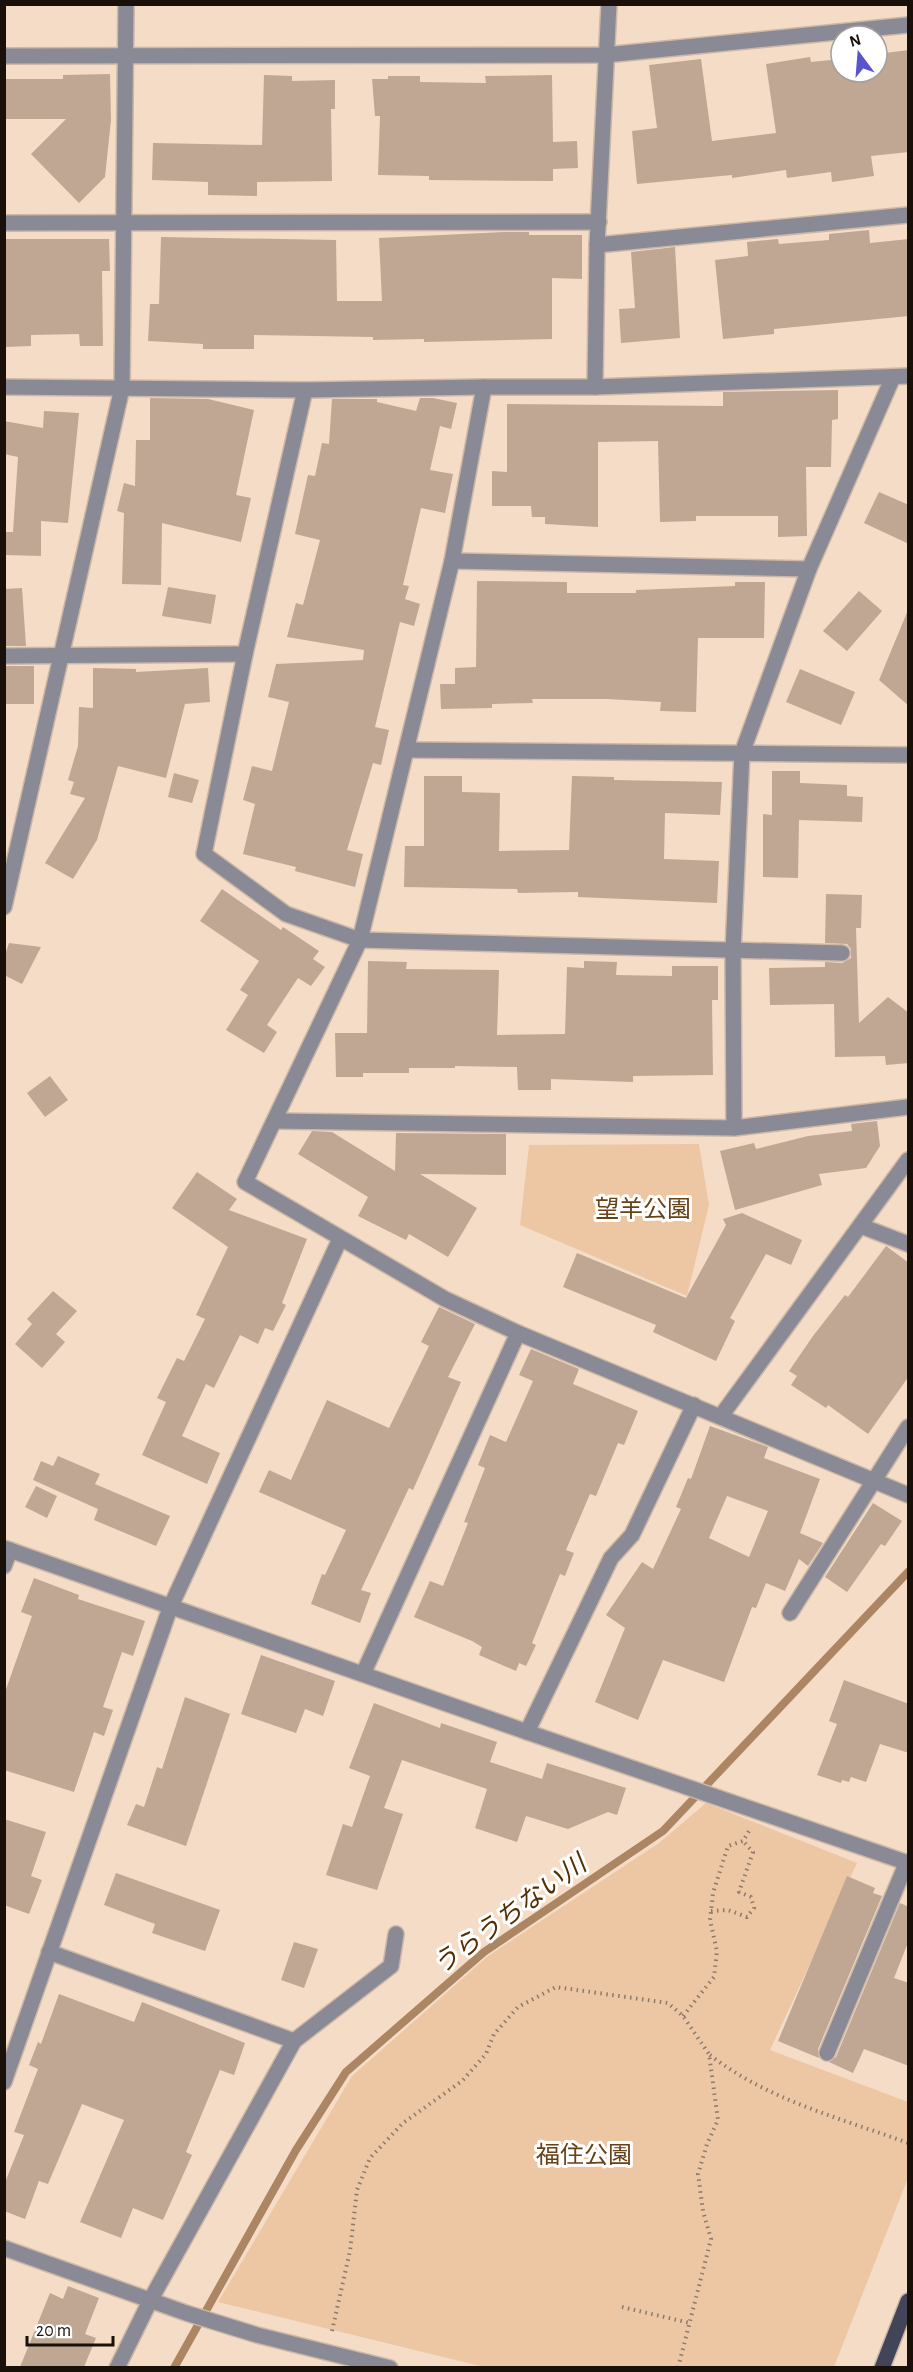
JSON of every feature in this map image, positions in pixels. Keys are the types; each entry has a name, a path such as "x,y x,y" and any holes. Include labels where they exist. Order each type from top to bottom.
{"main road":[{"path":"882,2367 909,2301"}],"street":[{"path":"4,907 64,654 122,388 126,4"},
{"path":"595,387 597,244 609,4"},
{"path":"4,56 605,55 909,25"},
{"path":"597,244 909,215"},
{"path":"4,223 599,222"},
{"path":"4,387 305,390 595,387 901,377 809,569 741,753 733,951 734,1128"},
{"path":"484,387 452,561 360,940 245,1182 445,1299 518,1333 909,1495"},
{"path":"305,390 245,654 204,854 286,914 360,940 842,953"},
{"path":"452,561 809,569"},
{"path":"4,656 245,654"},
{"path":"407,750 909,755"},
{"path":"275,1121 734,1128 909,1107"},
{"path":"721,1416 909,1160"},
{"path":"861,1226 909,1244"},
{"path":"4,2082 170,1608 340,1239"},
{"path":"363,1674 518,1333"},
{"path":"527,1732 611,1558 632,1535 694,1405"},
{"path":"790,1613 909,1427"},
{"path":"4,1566 8,1549 170,1608 908,1862 827,2053"},
{"path":"117,2367 151,2299 294,2042 391,1966 396,1934"},
{"path":"49,1952 294,2042"},
{"path":"4,2248 186,2313 390,2367"}],"path":[{"path":"683,2016 714,1977 717,1952 710,1920 716,1883 728,1846 743,1841 759,1812"},
{"path":"711,1911 728,1910 747,1917 754,1908 750,1897 739,1892 753,1852 743,1841"},
{"path":"328,2352 350,2251 357,2190 370,2158 403,2123 462,2081 486,2054 494,2034 518,2007 556,1987 668,2003 683,2016 710,2054 734,2073 771,2093 909,2143"},
{"path":"678,2367 711,2239 698,2174 707,2144 718,2120 710,2054"},
{"path":"622,2307 690,2323"}],"green space":[{"name":"望羊公園","path":"699,1144 709,1205 687,1296 520,1225 529,1145"},
{"name":"福住公園","path":"706,1803 857,1863 770,2050 908,2102 908,2178 834,2367 484,2367 218,2302 352,2076 488,1956 659,1843"}],"building":[{"path":"909,50 909,152 871,156 874,176 832,182 831,172 787,178 786,170 732,178 732,175 637,184 632,131 657,128 649,65 701,59 712,141 776,133 766,64 810,57 811,62 829,60 829,84 889,84 889,52"},
{"path":"110,74 111,120 105,177 79,203 31,154 66,119 4,119 4,79 63,79 63,75"},
{"path":"264,75 292,76 292,81 335,80 335,109 331,109 332,181 257,182 257,196 208,195 208,182 152,180 153,143 262,145"},
{"path":"552,75 553,142 577,141 578,168 553,169 553,181 429,180 429,176 378,175 380,116 375,116 372,79 388,79 388,76 420,76 420,82 486,83 485,76"},
{"path":"869,230 870,243 909,239 909,316 774,329 774,334 723,339 715,260 748,256 747,242 778,239 779,244 829,240 829,234"},
{"path":"529,232 529,235 582,235 582,279 552,278 552,339 424,342 424,339 373,340 373,337 254,335 254,349 203,349 203,344 148,341 150,304 159,304 161,237 336,240 337,301 382,301 379,238"},
{"path":"4,239 109,239 110,271 102,271 103,346 80,346 79,334 31,335 31,346 4,347"},
{"path":"675,247 680,338 621,343 619,309 635,308 631,252"},
{"path":"838,390 838,419 832,420 831,467 806,467 807,536 778,537 778,516 696,516 696,521 660,522 658,441 598,442 598,527 545,524 545,517 532,517 531,506 492,506 492,471 507,472 507,404 723,406 723,392"},
{"path":"150,398 208,399 254,410 236,495 251,498 241,542 162,523 161,585 122,584 124,513 117,511 124,483 135,486 136,440 150,440"},
{"path":"420,398 457,403 451,429 440,426 430,470 453,474 445,513 421,508 403,585 409,586 405,599 420,604 414,626 400,622 375,727 389,730 381,765 373,763 347,850 363,854 355,887 295,871 296,867 243,854 255,804 243,800 252,766 272,771 289,702 268,697 276,664 363,660 364,650 287,637 296,603 303,605 320,540 295,534 308,475 315,476 322,443 329,444 332,399 377,399 377,402 416,411"},
{"path":"44,411 79,413 68,523 41,521 41,556 5,555 6,532 13,532 18,457 4,454 4,421 43,428"},
{"path":"879,492 909,505 909,544 864,523"},
{"path":"477,581 567,582 567,593 636,593 636,590 735,586 735,582 765,582 764,638 698,638 696,712 660,711 661,702 607,699 532,699 533,703 492,704 492,708 441,709 440,684 455,684 455,668 476,667"},
{"path":"168,587 216,595 211,624 162,616"},
{"path":"22,588 26,646 4,646 4,589"},
{"path":"859,591 882,611 847,651 823,631"},
{"path":"909,610 909,706 879,680"},
{"path":"4,666 34,666 34,704 4,704"},
{"path":"93,668 136,669 136,672 208,668 210,702 185,704 166,778 118,766 97,840 73,879 45,863 85,798 70,794 74,782 68,780 78,746 79,707 93,708"},
{"path":"800,669 855,692 841,725 786,702"},
{"path":"772,771 800,771 800,783 847,785 847,796 863,797 862,822 799,820 798,878 763,877 763,814 772,815"},
{"path":"174,773 199,780 192,803 168,797"},
{"path":"424,776 462,776 462,792 500,793 499,851 569,850 572,776 614,777 614,780 722,782 720,815 665,813 664,859 719,861 717,903 578,897 578,892 518,893 517,889 404,887 405,846 424,846"},
{"path":"222,889 281,930 283,927 319,951 313,959 325,967 311,986 298,978 267,1025 277,1032 264,1053 226,1030 248,995 240,990 259,961 200,921"},
{"path":"826,894 862,895 861,928 856,928 859,1023 888,997 909,1013 909,1063 886,1065 885,1056 835,1057 834,1004 770,1005 769,968 825,967 825,962 842,963 851,958 851,949 847,944 825,943"},
{"path":"9,943 41,947 22,984 4,975 4,958"},
{"path":"368,961 407,962 406,969 499,970 497,1035 565,1034 567,967 584,968 584,961 617,962 616,975 672,976 672,966 718,966 718,1000 712,1000 713,1075 633,1076 633,1082 551,1079 551,1090 518,1090 517,1067 409,1068 409,1073 363,1073 363,1077 336,1077 335,1033 367,1033"},
{"path":"50,1076 68,1100 45,1117 27,1093"},
{"path":"877,1121 880,1146 866,1168 819,1174 822,1185 735,1210 720,1151 754,1143 756,1149 808,1136 852,1131 851,1124"},
{"path":"312,1131 332,1132 395,1171 396,1133 506,1134 506,1175 420,1174 477,1208 448,1257 409,1234 406,1240 358,1216 368,1197 298,1154"},
{"path":"197,1172 237,1199 229,1210 307,1239 282,1303 286,1305 273,1331 265,1328 258,1344 240,1335 214,1388 206,1384 182,1436 220,1453 207,1484 142,1455 166,1402 157,1398 177,1358 184,1361 205,1319 196,1315 228,1247 172,1208"},
{"path":"742,1213 802,1240 791,1265 766,1254 730,1318 735,1321 716,1361 653,1332 656,1325 563,1287 577,1253 686,1298 726,1225 723,1219"},
{"path":"886,1246 909,1263 909,1376 868,1434 828,1405 826,1408 791,1385 797,1376 789,1371 813,1336 845,1295 848,1297"},
{"path":"53,1291 77,1311 56,1334 65,1342 42,1368 15,1344 32,1324 27,1319"},
{"path":"439,1307 475,1324 448,1377 461,1382 413,1490 409,1488 361,1590 371,1593 360,1623 311,1604 322,1574 325,1575 346,1530 259,1492 269,1470 291,1480 327,1400 389,1428 429,1346 421,1342"},
{"path":"531,1349 579,1369 573,1384 638,1411 624,1445 618,1443 596,1496 590,1494 566,1550 574,1553 565,1576 560,1574 532,1643 536,1645 526,1666 519,1663 516,1671 479,1655 482,1647 472,1641 414,1617 430,1581 443,1586 468,1523 464,1522 485,1468 478,1465 490,1435 506,1442 533,1381 519,1375"},
{"path":"710,1426 768,1447 764,1458 820,1479 800,1533 823,1543 808,1566 799,1559 785,1591 766,1583 756,1608 752,1607 724,1682 663,1660 638,1720 595,1702 625,1628 606,1615 642,1562 653,1569 681,1509 676,1507 688,1478 691,1479","holes":["727,1496 768,1511 749,1557 709,1538"]},
{"path":"58,1456 100,1474 95,1484 170,1516 156,1546 94,1520 98,1509 33,1480 41,1461 53,1466"},
{"path":"36,1486 57,1496 47,1518 25,1507"},
{"path":"873,1503 902,1521 885,1546 881,1544 847,1592 825,1577"},
{"path":"34,1578 79,1595 78,1599 145,1621 133,1656 122,1652 103,1707 113,1710 104,1736 94,1732 74,1792 4,1770 4,1695 32,1616 21,1612"},
{"path":"261,1655 335,1681 323,1716 305,1709 296,1733 241,1714"},
{"path":"844,1680 909,1704 909,1753 880,1744 866,1782 851,1777 849,1782 842,1780 841,1783 817,1775 837,1724 829,1721"},
{"path":"185,1697 230,1714 186,1846 127,1825 136,1804 144,1807 157,1767 162,1769"},
{"path":"374,1703 440,1728 441,1723 497,1742 490,1762 542,1779 547,1763 626,1788 617,1815 608,1812 568,1829 526,1816 517,1842 475,1828 487,1789 402,1760 384,1808 403,1814 377,1890 326,1875 343,1824 352,1827 370,1776 349,1768"},
{"path":"4,1819 46,1832 31,1876 42,1880 29,1914 4,1905"},
{"path":"116,1873 220,1910 205,1951 152,1933 155,1924 104,1905"},
{"path":"847,1876 875,1888 873,1893 882,1896 818,2049 819,2058 778,2041"},
{"path":"900,1903 909,1907 909,1940 894,1978 909,1983 909,2066 864,2049 853,2073 829,2062 836,2057"},
{"path":"294,1942 318,1949 304,1988 281,1980"},
{"path":"59,1994 134,2022 142,2002 245,2043 234,2075 220,2070 186,2152 192,2155 163,2220 133,2208 121,2238 80,2222 124,2120 82,2104 48,2184 39,2181 25,2219 4,2211 4,2185 24,2135 14,2132 38,2069 29,2065 38,2042 41,2044"},
{"path":"68,2286 99,2298 85,2334 96,2338 84,2367 20,2367 50,2293 63,2299"}],"waterway":[{"name":"うらうちない川","path":"174,2368 296,2150 346,2072 484,1952 663,1831 908,1572"}]}
